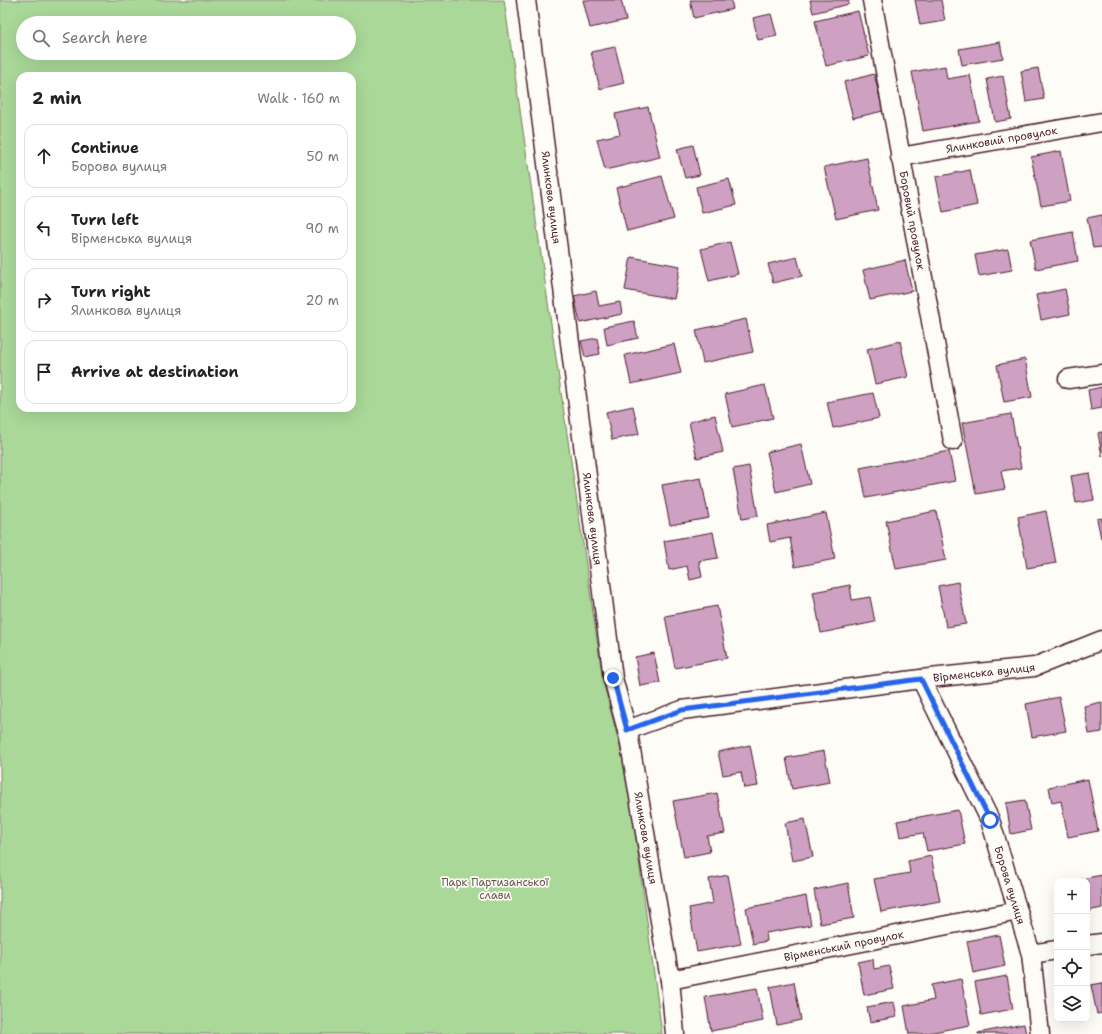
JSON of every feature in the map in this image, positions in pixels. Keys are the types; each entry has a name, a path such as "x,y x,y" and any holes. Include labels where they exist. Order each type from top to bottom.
{"street":[{"name":"Ялинкова вулиця","path":"526,0 613,678 627,730 670,980 676,1034"},
{"name":"Боровий провулок","path":"872,0 953,441"},
{"name":"Ялинковий провулок","path":"900,157 1102,122"},
{"path":"1068,379 1102,374"},
{"name":"Вірменська вулиця","path":"627,730 682,710 921,679 1034,667 1102,640"},
{"name":"Борова вулиця","path":"921,679 990,820 1031,954 1040,1034"},
{"name":"Вірменський провулок","path":"670,980 1018,912"},
{"path":"1090,945 1102,943"},
{"path":"1031,954 1054,950"}],"green space":[{"name":"Парк Партизанської слави","path":"0,0 504,0 603,681 628,778 662,1034 0,1034"}],"building":[{"path":"583,0 621,0 626,20 590,28"},
{"path":"690,0 731,0 733,9 694,18"},
{"path":"810,0 848,0 849,4 813,13"},
{"path":"915,0 941,0 945,21 920,25"},
{"path":"858,11 869,56 826,66 815,21"},
{"path":"771,14 777,36 758,40 753,18"},
{"path":"1000,42 1003,58 962,65 959,49"},
{"path":"615,47 624,83 600,89 591,52"},
{"path":"945,66 947,79 970,75 979,121 923,131 912,72"},
{"path":"1038,68 1044,99 1026,102 1021,71"},
{"path":"874,74 883,111 853,118 844,82"},
{"path":"1003,76 1011,119 995,122 987,79"},
{"path":"648,107 660,157 605,170 597,139 620,134 615,114"},
{"path":"693,145 700,175 685,178 677,149"},
{"path":"1061,151 1070,201 1041,206 1031,157"},
{"path":"867,158 878,210 836,219 824,167"},
{"path":"970,170 977,205 943,212 936,177"},
{"path":"662,176 674,219 627,231 616,188"},
{"path":"729,179 736,205 702,213 696,187"},
{"path":"1102,215 1102,247 1093,248 1087,218"},
{"path":"1073,232 1078,261 1036,269 1030,240"},
{"path":"730,242 738,274 709,281 701,249"},
{"path":"1008,249 1012,270 979,276 975,255"},
{"path":"631,257 680,266 674,299 625,290"},
{"path":"797,257 802,276 773,283 768,264"},
{"path":"905,260 912,291 870,300 863,270"},
{"path":"1065,289 1070,314 1041,320 1036,295"},
{"path":"596,291 599,306 620,302 622,314 580,323 574,296"},
{"path":"746,319 753,352 703,363 696,330"},
{"path":"634,321 638,338 607,345 604,327"},
{"path":"597,338 600,354 585,357 581,341"},
{"path":"900,341 908,377 875,384 867,349"},
{"path":"674,344 681,373 631,384 625,355"},
{"path":"1025,359 1032,397 1004,402 997,365"},
{"path":"765,385 773,418 732,427 725,394"},
{"path":"1102,387 1102,408 1091,410 1088,390"},
{"path":"873,393 879,418 833,428 827,402"},
{"path":"633,406 639,434 612,440 606,412"},
{"path":"1011,414 1021,468 1001,471 1005,489 976,494 962,423"},
{"path":"715,415 723,452 697,458 689,422"},
{"path":"1102,432 1102,456 1098,433"},
{"path":"801,444 810,484 776,492 767,452"},
{"path":"949,451 955,481 866,498 860,468"},
{"path":"749,466 758,516 742,519 733,469"},
{"path":"1089,473 1094,500 1076,503 1071,476"},
{"path":"701,478 709,518 670,525 662,485"},
{"path":"936,511 946,560 896,569 886,521"},
{"path":"1046,511 1056,563 1027,568 1018,517"},
{"path":"826,513 835,559 795,567 790,538 770,542 767,525"},
{"path":"1102,518 1102,538 1101,538 1097,519"},
{"path":"713,532 718,558 699,561 702,577 690,580 687,566 669,570 664,541"},
{"path":"958,582 966,624 946,627 938,586"},
{"path":"850,585 852,600 870,597 875,622 821,633 813,592"},
{"path":"717,606 727,658 675,668 665,616"},
{"path":"654,653 660,683 640,686 635,657"},
{"path":"1059,697 1066,731 1032,737 1026,704"},
{"path":"1102,702 1102,732 1089,734 1084,706"},
{"path":"750,745 758,786 744,788 741,772 723,775 718,752"},
{"path":"824,751 830,782 792,789 786,758"},
{"path":"1088,779 1098,831 1068,837 1061,801 1052,803 1049,787"},
{"path":"717,793 725,833 707,836 710,852 684,857 673,801"},
{"path":"1025,800 1031,830 1011,834 1006,803"},
{"path":"958,810 965,844 927,851 923,833 900,837 897,821"},
{"path":"805,819 813,857 792,861 785,823"},
{"path":"931,856 940,901 881,912 874,879 910,873 908,861"},
{"path":"728,875 741,944 697,952 689,908 713,903 709,879"},
{"path":"1102,875 1102,908 1090,910 1090,878 1086,878"},
{"path":"848,883 854,918 820,924 814,890"},
{"path":"806,896 811,925 766,933 767,941 753,944 746,908"},
{"path":"999,935 1005,966 973,973 967,941"},
{"path":"873,959 874,969 889,966 894,989 864,995 858,962"},
{"path":"1007,976 1013,1009 981,1015 975,982"},
{"path":"961,979 970,1025 923,1034 909,1034 904,1006 934,1000 931,985"},
{"path":"794,982 801,1020 777,1025 770,987"},
{"path":"1102,983 1102,1013 1097,1014 1091,985"},
{"path":"757,988 763,1021 711,1031 705,997"},
{"path":"894,1002 897,1017 870,1022 867,1007"},
{"path":"1024,1024 1026,1034 978,1034 978,1033"}],"route":[{"path":"613,678 627,730 682,710 921,679 990,820"}]}
